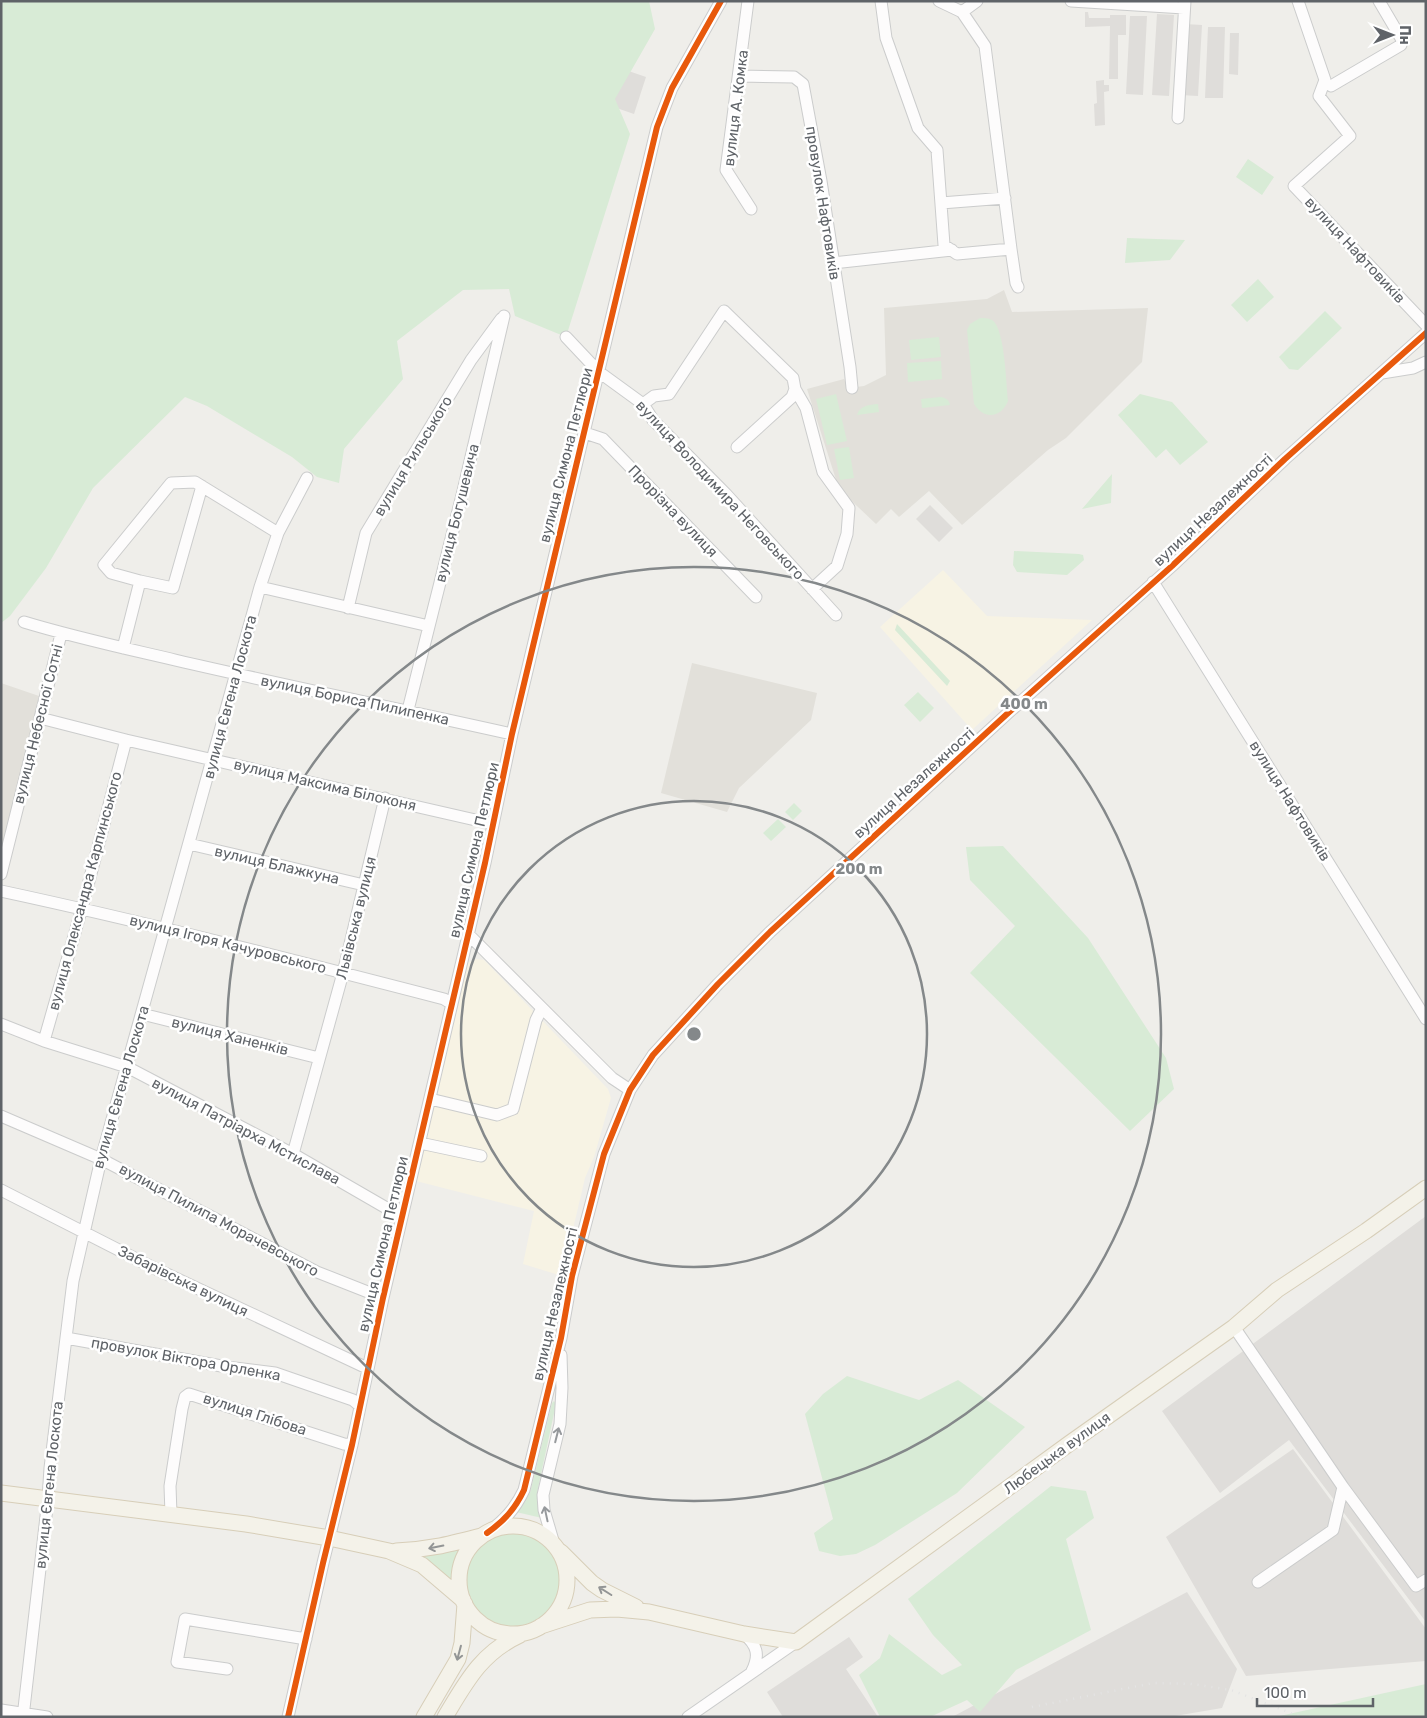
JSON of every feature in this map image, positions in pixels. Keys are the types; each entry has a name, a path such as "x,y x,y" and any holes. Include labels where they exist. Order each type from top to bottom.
{"main road":[{"name":"Любецька вулиця","path":"796,1642 1070,1443 1234,1327 1277,1290 1366,1231 1426,1188"},
{"path":"1,1493 171,1514 329,1538 389,1551 422,1565 464,1602"},
{"path":"389,1551 438,1548 506,1526 527,1528 541,1534 592,1582 622,1601 649,1612 744,1634 796,1642"},
{"name":"вулиця Незалежності","path":"424,1717 458,1659 462,1643 464,1602 459,1580 460,1570 468,1551 484,1534"},
{"name":"вулиця Незалежності","path":"445,1717 469,1676 500,1645 522,1633 541,1626 557,1611 566,1590 566,1568 555,1546"},
{"name":"вулиця Незалежності","path":"464,1602 479,1622 489,1628 500,1632 522,1633"},
{"path":"541,1626 590,1610 649,1612"}],"street":[{"name":"вулиця Симона Петлюри","path":"288,1717 352,1445 367,1368 452,1004 512,734 657,126 672,88 721,1"},
{"name":"вулиця А. Комка","path":"748,1 740,76 726,170 751,209"},
{"path":"881,1 886,38 918,128 937,150 944,244 957,254 1011,250"},
{"path":"939,1 962,12 986,46 1011,250 1018,287"},
{"path":"962,12 977,1"},
{"path":"1071,1 1184,5 1178,118"},
{"name":"вулиця Нафтовиків","path":"1298,1 1325,80 1319,96 1350,136 1294,186 1426,325"},
{"path":"1331,86 1401,45 1402,40 1379,1"},
{"name":"провулок Нафтовиків","path":"740,76 794,77 803,84 821,181 852,388"},
{"path":"940,203 1006,198"},
{"path":"833,263 952,250"},
{"path":"643,404 654,396 669,394 724,311 793,378 795,389 806,408 823,472 849,508 847,534 837,566 812,589"},
{"name":"вулиця Рильського","path":"348,608 366,533 471,360 504,316"},
{"name":"вулиця Богушевича","path":"408,710 504,316"},
{"name":"вулиця Незалежності","path":"484,1534 510,1515 524,1490 561,1338 570,1286 604,1154 630,1090 653,1055 718,984 770,932 1286,459 1426,334"},
{"name":"вулиця Володимира Неговського","path":"566,337 599,372 643,404 653,420 726,494 836,615"},
{"path":"1382,373 1413,368 1426,362"},
{"path":"737,447 792,397 795,389"},
{"name":"Прорізна вулиця","path":"585,432 603,439 756,596"},
{"name":"вулиця Євгена Лоскота","path":"23,1715 73,1281 83,1233 101,1159 260,587 278,534 307,478"},
{"path":"202,486 173,588 111,573 104,566 171,483 196,482 278,534"},
{"path":"123,648 140,581"},
{"name":"вулиця Нафтовиків","path":"1153,582 1426,1019"},
{"path":"260,587 429,626"},
{"name":"вулиця Бориса Пилипенка","path":"24,622 61,634 235,674 512,734"},
{"name":"вулиця Небесної Сотні","path":"1,874 61,634"},
{"name":"вулиця Максима Білоконя","path":"40,718 126,740 493,824"},
{"name":"вулиця Олександра Карпинського","path":"44,1041 82,908 126,740"},
{"name":"Львівська вулиця","path":"293,1154 343,972 385,798"},
{"name":"вулиця Блажкуна","path":"189,844 364,885"},
{"name":"вулиця Ігоря Качуровського","path":"1,891 82,908 343,972 444,999 452,1004"},
{"path":"468,934 617,1083 630,1090"},
{"path":"430,1099 497,1115 512,1109 536,1020 542,1008"},
{"name":"вулиця Ханенків","path":"142,1014 319,1058"},
{"name":"вулиця Патріарха Мстислава","path":"1,1024 44,1041 127,1067 293,1154 402,1217"},
{"name":"вулиця Пилипа Морачевського","path":"1,1116 101,1159 317,1272 383,1298"},
{"path":"420,1143 481,1156"},
{"name":"Забарівська вулиця","path":"1,1190 83,1233 367,1368"},
{"path":"1234,1327 1343,1487 1416,1586 1426,1580"},
{"name":"провулок Віктора Орленка","path":"66,1338 227,1367 274,1373 353,1400 360,1406"},
{"name":"вулиця Незалежності","path":"555,1546 544,1510 543,1495 560,1424 562,1388 561,1338"},
{"name":"вулиця Глібова","path":"171,1514 170,1486 185,1397 189,1394 352,1445"},
{"path":"1258,1582 1333,1530 1343,1487"},
{"path":"227,1669 178,1662 185,1619 306,1639"},
{"path":"744,1634 751,1640 755,1648 756,1663 752,1671"},
{"name":"Любецька вулиця","path":"688,1717 796,1642"},
{"path":"1,1710 23,1715 47,1717"}],"shaded area":[{"path":"1085,12 1088,12 1089,18 1110,18 1110,15 1126,15 1126,35 1118,35 1118,79 1109,79 1110,26 1085,27"},
{"path":"1157,14 1174,15 1169,96 1152,95"},
{"path":"1130,16 1147,16 1143,95 1126,94"},
{"path":"1185,24 1202,25 1198,96 1180,95"},
{"path":"1208,27 1225,27 1223,98 1205,98"},
{"path":"1230,33 1239,33 1238,75 1229,74"},
{"path":"614,66 646,77 634,114 602,103"},
{"path":"1104,80 1104,85 1109,85 1109,91 1104,92 1105,125 1095,126 1096,81"},
{"path":"1004,290 1012,312 1148,308 1142,362 1066,438 1048,450 962,525 929,491 899,517 891,509 876,524 839,489 807,389 844,379 849,388 864,386 886,375 884,308 987,299"},
{"path":"930,505 953,528 939,542 916,519"},
{"path":"943,570 987,616 1092,620 972,730 880,627"},
{"path":"692,663 817,693 811,720 739,788 727,812 661,793"},
{"path":"1,683 39,696 1,859"},
{"path":"476,959 484,960 608,1089 611,1098 594,1157 585,1178 562,1276 523,1264 534,1211 416,1181 467,963"},
{"path":"1426,1216 1426,1622 1289,1440 1220,1493 1162,1411"},
{"path":"1293,1449 1426,1629 1426,1661 1246,1676 1166,1537"},
{"path":"1187,1592 1237,1669 1222,1708 1169,1717 952,1717"},
{"path":"849,1637 863,1657 846,1669 878,1717 783,1717 767,1692"}],"green space":[{"path":"1,1 649,1 655,29 615,99 630,134 566,337 515,316 509,289 463,290 397,341 403,379 344,449 339,483 317,477 292,457 207,406 185,397 93,488 46,568 10,616 1,623"},
{"path":"1248,159 1274,177 1262,195 1236,177"},
{"path":"1127,238 1185,240 1170,260 1125,263"},
{"path":"1258,279 1274,297 1247,322 1231,305"},
{"path":"1325,311 1342,328 1298,370 1289,369 1279,357"},
{"path":"980,318 990,319 996,325 1000,334 1004,357 1008,401 1001,411 992,415 983,413 974,404 967,330 970,324"},
{"path":"939,337 941,357 911,360 909,340"},
{"path":"941,361 942,379 908,382 907,363"},
{"path":"836,394 847,441 827,445 816,399"},
{"path":"1140,394 1172,402 1208,442 1180,465 1166,449 1156,458 1118,415"},
{"path":"941,397 947,400 950,405 922,408 921,399"},
{"path":"878,404 879,412 857,415 863,407"},
{"path":"849,447 854,478 840,480 834,449"},
{"path":"1112,474 1111,503 1082,509"},
{"path":"1014,551 1079,554 1083,555 1084,560 1067,575 1017,572 1013,565"},
{"path":"897,624 950,681 947,686 895,630"},
{"path":"918,692 934,708 920,722 904,705"},
{"path":"794,803 802,811 793,820 785,812"},
{"path":"778,819 786,827 771,841 763,833"},
{"path":"1003,846 1088,938 1166,1058 1174,1089 1130,1131 970,973 1015,926 970,880 966,847"},
{"path":"847,1376 919,1400 958,1380 1025,1427 957,1493 875,1545 856,1554 840,1556 819,1551 814,1533 833,1519 805,1414 823,1394"},
{"path":"554,1401 556,1404 537,1493 538,1507 542,1518 516,1512 530,1493"},
{"path":"1051,1486 1086,1491 1094,1518 1066,1539 1091,1630 1016,1670 980,1712 967,1700 930,1717 880,1717 859,1675 880,1658 889,1634 942,1675 962,1665 933,1635 908,1599"},
{"path":"513,1532 531,1535 546,1546 557,1561 560,1579 557,1597 546,1612 531,1623 513,1626 495,1623 480,1612 469,1597 466,1579 469,1561 480,1546 495,1535"},
{"path":"459,1548 452,1574 452,1585 424,1562 425,1555"},
{"path":"1426,1684 1426,1717 1275,1717"}],"railway":[{"path":"1032,1707 1153,1683 1193,1684 1231,1690 1301,1717"}],"cycle path":[{"path":"288,1717 352,1445 383,1298 485,863 512,734 657,127 672,88 721,1"},
{"path":"487,1533 508,1514 524,1490 561,1338 572,1276 604,1154 630,1090 653,1055 718,984 770,932 1007,714 1172,566 1285,459 1426,333"}]}
